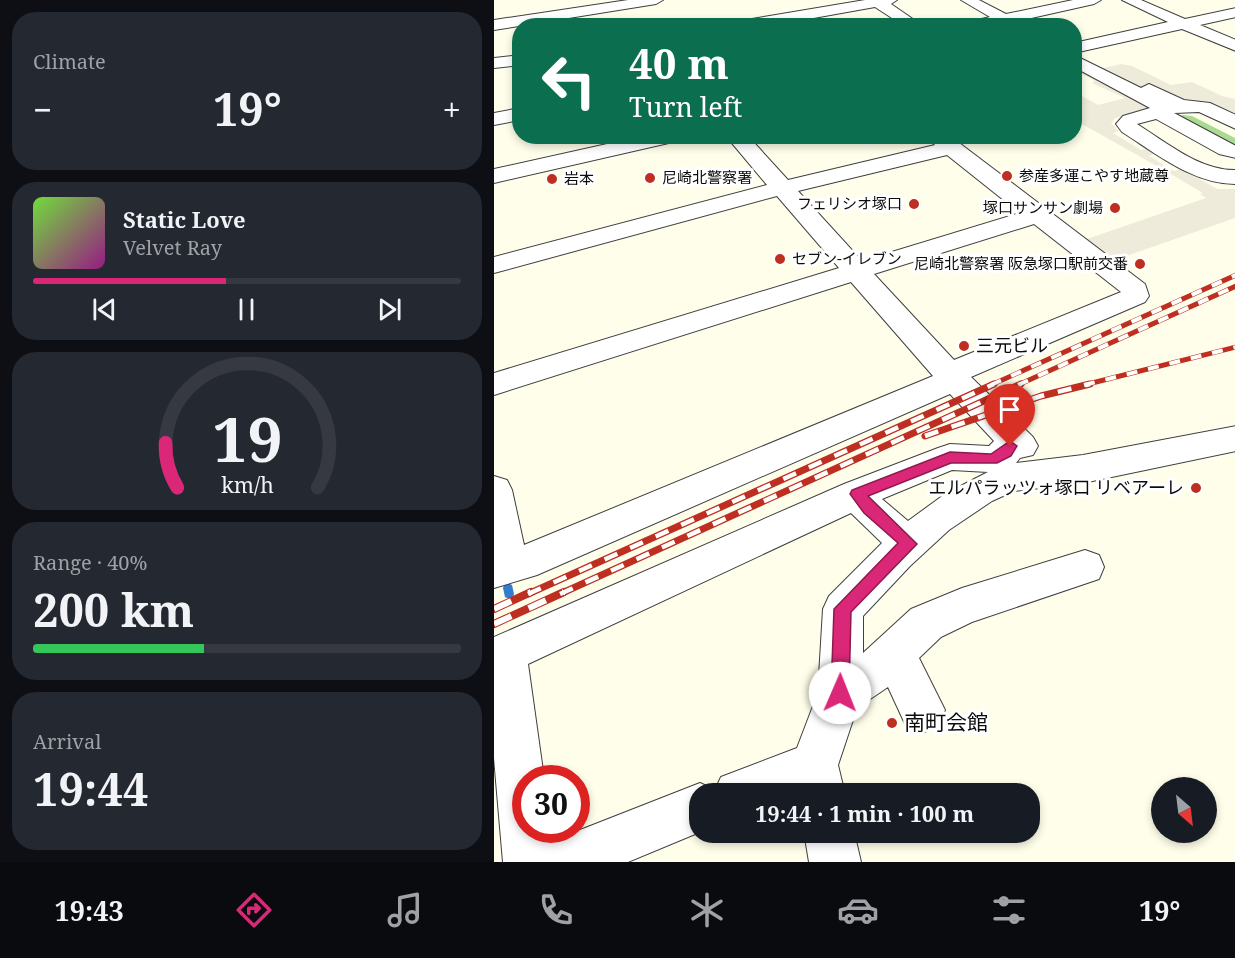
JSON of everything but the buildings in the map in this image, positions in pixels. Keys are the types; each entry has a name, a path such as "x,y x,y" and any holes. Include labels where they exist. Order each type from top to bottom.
{"street":[{"path":"534,18 619,3 656,0"},
{"path":"968,0 1002,18"},
{"path":"1025,18 1094,0"},
{"path":"1129,0 1235,46"},
{"path":"785,18 880,1 904,18"},
{"path":"619,3 633,18"},
{"path":"1082,46 1235,12"},
{"path":"494,25 512,22"},
{"path":"1082,57 1095,61 1235,161"},
{"path":"494,63 512,61"},
{"path":"1082,64 1170,113 1235,134"},
{"path":"1235,123 1203,107 1132,119 1126,126 1209,174 1225,178 1235,177"},
{"path":"1170,113 1162,113 1166,118 1226,150 1235,152"},
{"path":"494,119 512,116"},
{"path":"494,176 637,144"},
{"path":"743,144 950,375 1005,429 1046,474"},
{"path":"494,265 936,144"},
{"path":"494,490 500,569 523,563 944,384 950,375 1135,296 1135,290 946,144"},
{"path":"494,384 1037,215"},
{"path":"516,765 500,656 624,597 857,494 950,457 992,459 1000,457 1010,446 1010,435 1005,429"},
{"path":"797,783 818,779 840,693 843,609 895,555 947,513 977,493 1015,477 1080,470 1235,438"},
{"path":"950,457 976,473 980,484 977,493"},
{"path":"857,494 869,509 910,544"},
{"path":"840,693 876,670 926,623 953,611 1085,567"},
{"path":"889,657 902,669 922,710"},
{"path":"564,862 689,812"},
{"path":"527,843 529,862"},
{"path":"831,843 835,862"}],"green space":[{"path":"1192,116 1235,138 1235,147 1178,117"}],"shaded area":[{"path":"1121,64 1132,66 1171,85 1192,82 1222,96 1235,99 1235,115 1214,104 1220,102 1213,104 1189,99 1115,118 1111,123 1118,131 1113,133 1141,150 1146,149 1154,154 1149,156 1174,171 1182,169 1217,189 1235,189 1235,218 1115,260 1087,239 1206,198 1200,194 1203,193 1082,124 1082,96 1098,105 1125,98 1092,83 1095,81 1082,74 1082,70 1086,72"}],"waterway":[{"path":"508,588 509,594"}],"railway":[{"path":"991,385 1236,275"},
{"path":"1018,385 1236,286"},
{"path":"1084,385 1236,347"},
{"path":"528,594 994,384"},
{"path":"560,594 1021,384"},
{"path":"925,436 1041,396 1090,384"},
{"path":"494,609 531,592"},
{"path":"494,624 564,592"}],"place":[{"name":"参産多運こやす地蔵尊","path":"1007,176"},
{"name":"尼崎北警察署","path":"650,178"},
{"name":"岩本","path":"552,179"},
{"name":"フェリシオ塚口","path":"914,204"},
{"name":"塚口サンサン劇場","path":"1115,208"},
{"name":"セブン-イレブン","path":"780,259"},
{"name":"尼崎北警察署 阪急塚口駅前交番","path":"1140,264"},
{"name":"三元ビル","path":"964,346"},
{"name":"エルパラッツォ塚口 リベアーレ","path":"1196,488"},
{"name":"南町会館","path":"892,723"}],"route":[{"path":"840,693 843,609 895,555 910,544 869,509 857,494 940,463 950,457 982,459 1000,457 1010,446"}]}
